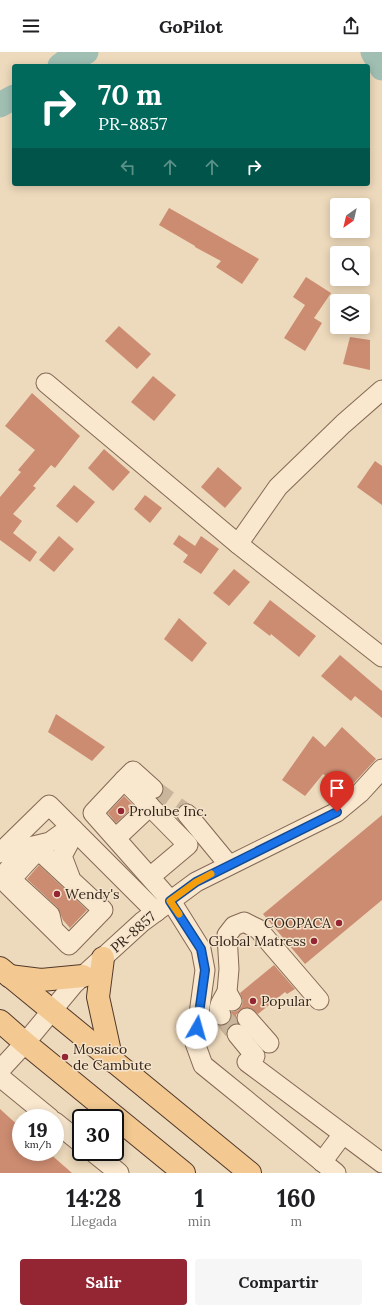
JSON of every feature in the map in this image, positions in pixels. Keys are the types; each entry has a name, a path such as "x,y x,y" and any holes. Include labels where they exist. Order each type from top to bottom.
{"main road":[{"path":"103,958 98,997 112,1061"},
{"path":"5,972 40,980 83,976"},
{"path":"5,972 50,1011 250,1173"},
{"path":"0,1021 184,1173"}],"street":[{"path":"46,383 238,544 382,657"},
{"path":"238,544 278,488 343,424 382,390"},
{"name":"PR-8857","path":"0,1070 25,1043 50,1011 83,976 142,922 196,882 337,812 360,793 382,769"},
{"path":"163,906 150,877 93,813 124,780 152,797 188,844"},
{"path":"116,838 152,797"},
{"path":"0,853 50,805 71,832 163,906 201,949 205,970 196,1043 203,1065 329,1167 343,1134"},
{"path":"187,814 229,865"},
{"path":"70,878 62,856 69,842 71,832"},
{"path":"53,928 50,915 16,883 15,875 35,854 44,855 103,910 69,945 8,885 8,870 29,847 50,842 61,834 71,832"},
{"path":"150,877 203,832"},
{"path":"221,1016 218,1011 219,1005 230,996 227,935 234,926 244,922 258,929 319,1000"},
{"path":"247,1018 269,1043"},
{"path":"237,1034 251,1059 343,1134 382,1163"},
{"path":"0,1077 39,1109"},
{"path":"64,1129 72,1136"},
{"path":"104,1161 119,1173"}],"building":[{"path":"169,208 259,259 242,284 216,267 221,261 159,225"},
{"path":"306,277 331,293 314,318 322,323 305,351 284,338 305,305 293,297"},
{"path":"119,326 151,354 137,369 105,341"},
{"path":"350,337 370,340 370,370 343,364"},
{"path":"153,376 176,395 154,421 131,402"},
{"path":"32,393 80,436 55,468 51,465 33,486 36,488 13,514 22,521 13,533 37,552 30,562 0,540 0,497 21,472 18,470 35,450 5,426"},
{"path":"104,449 130,472 113,491 88,468"},
{"path":"375,461 382,466 382,505 357,487"},
{"path":"218,467 242,488 225,508 201,487"},
{"path":"74,485 95,502 77,523 56,506"},
{"path":"145,495 162,508 150,523 134,509"},
{"path":"179,535 195,546 201,536 219,549 201,574 183,562 188,555 173,544"},
{"path":"59,536 74,549 54,572 39,560"},
{"path":"234,569 250,582 229,606 213,593"},
{"path":"270,600 316,636 299,657 271,634 270,636 253,623"},
{"path":"179,618 207,643 192,662 164,639"},
{"path":"340,655 382,691 382,718 355,696 351,701 321,676"},
{"path":"56,714 105,747 92,761 48,732"},
{"path":"342,727 376,759 352,785 346,790 323,774 305,796 282,780 313,736 325,747"},
{"path":"124,796 134,806 116,823 108,813"},
{"path":"382,815 382,900 305,964 263,914"},
{"name":"Wendy's","path":"39,865 87,910 70,928 63,920 57,907 27,879"},
{"name":"Popular","path":"274,965 295,989 287,994 285,992 258,1014 250,1008 240,1010 236,1015 238,1023 230,1026 226,1036 217,1025 225,1025 230,1022 231,1012 237,1011 242,1006 243,1001 240,993"},
{"path":"0,1109 12,1120 12,1161 58,1161 72,1173 0,1173"}],"waterway":[{"path":"63,64 73,56 86,52"},
{"path":"373,52 382,68"},
{"path":"0,105 12,98"}],"tunnel":[{"path":"153,789 187,814"},
{"path":"221,1015 237,1034"}],"slow traffic":[{"path":"179,914 170,901 196,882 211,874"}],"place":[{"name":"Prolube Inc.","path":"121,811"},
{"name":"Wendy's","path":"57,894"},
{"name":"COOPACA","path":"339,923"},
{"name":"Global Matress","path":"314,941"},
{"name":"Popular","path":"253,1001"},
{"name":"Mosaico de Cambute","path":"65,1057"}],"route":[{"path":"197,1028 205,970 201,949 170,901 196,882 337,812"}]}
